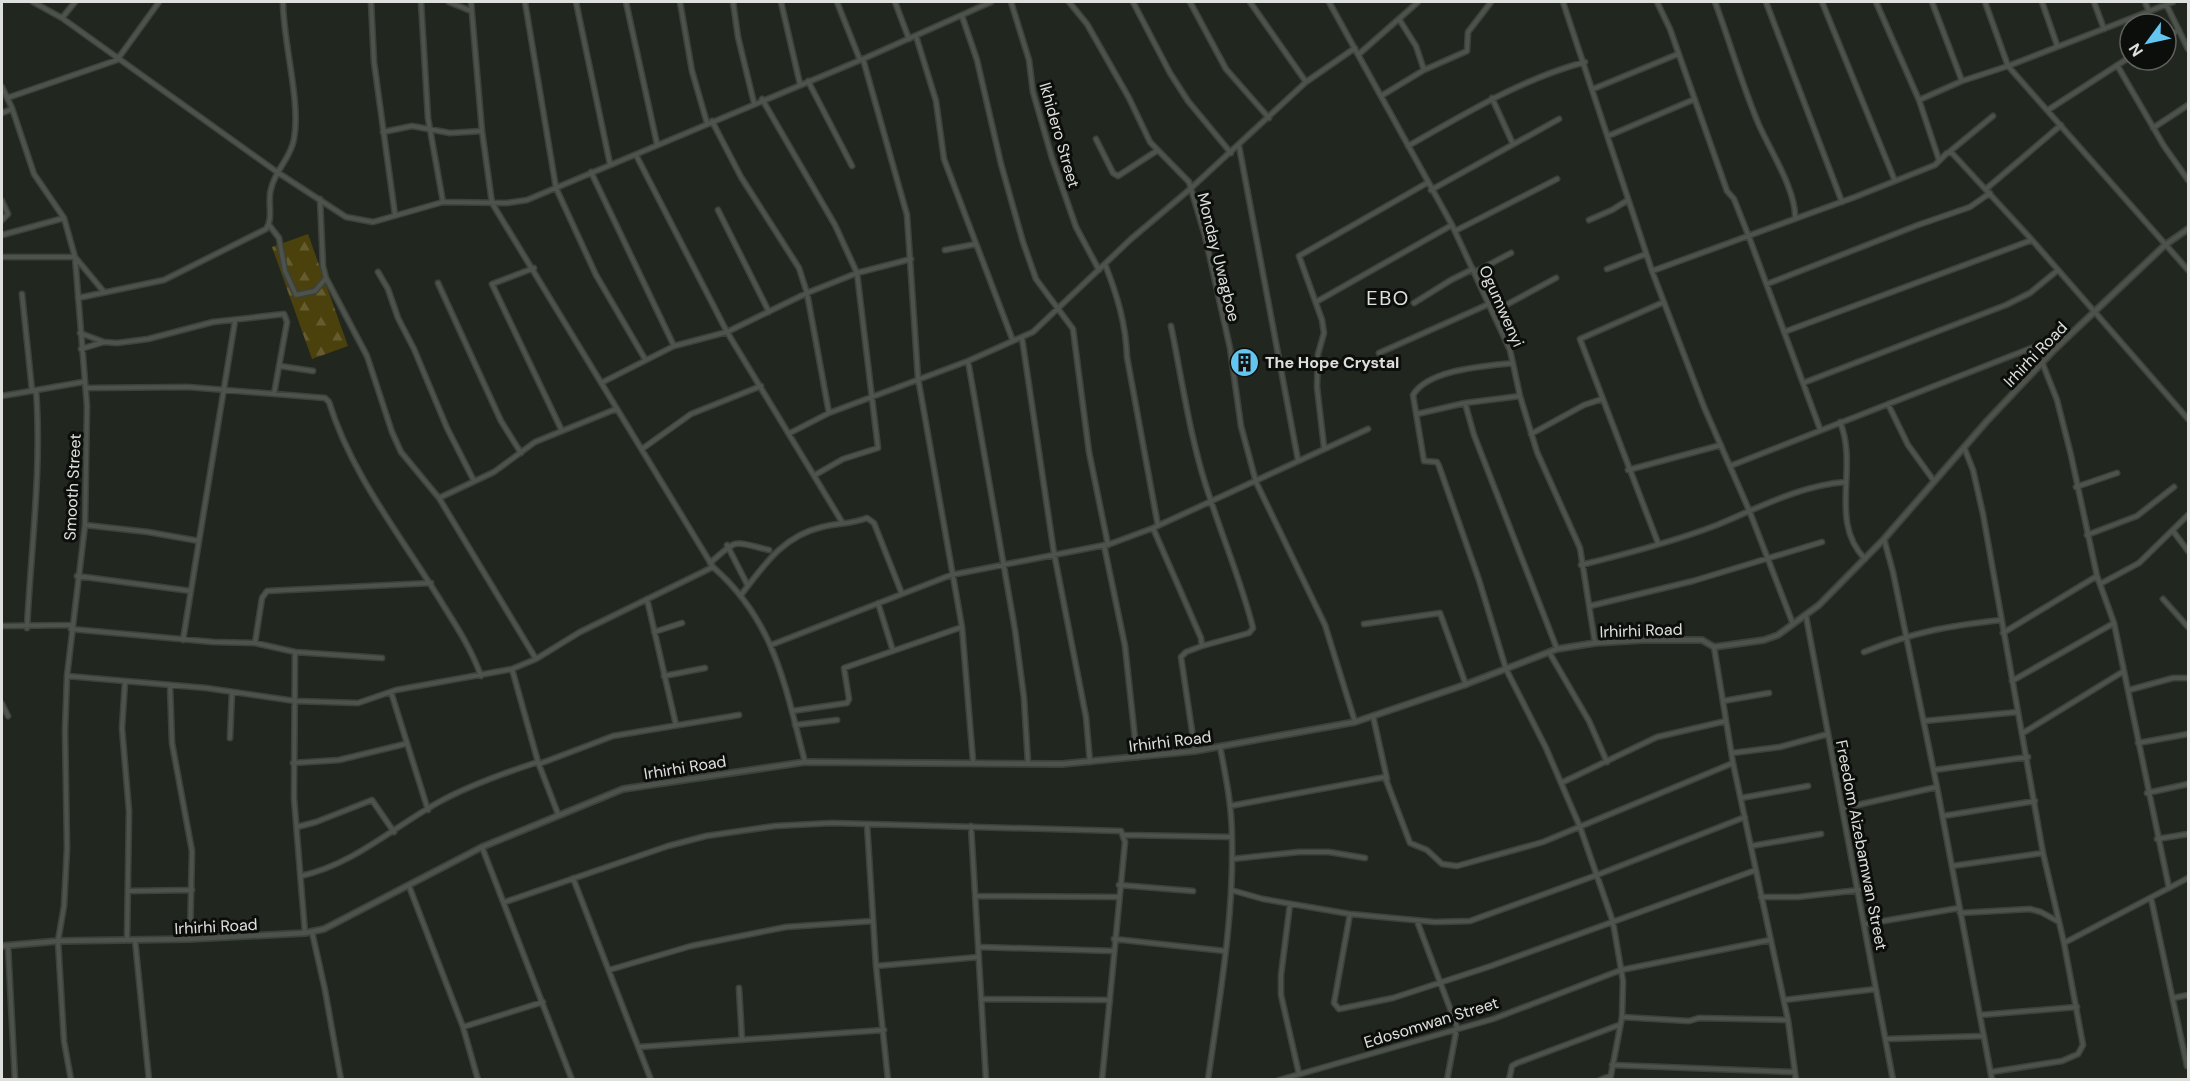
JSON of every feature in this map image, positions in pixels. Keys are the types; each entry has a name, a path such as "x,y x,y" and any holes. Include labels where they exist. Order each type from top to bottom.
{"street":[{"path":"33,2 62,18 117,60 277,172 346,216 373,222 443,202 492,203 527,200 963,16 991,2"},
{"path":"62,18 75,2"},
{"path":"7,98 117,60 159,2"},
{"path":"283,2 283,30 295,136 289,155 277,172 270,194 269,225 279,238 285,271 296,295 315,291 326,278"},
{"path":"371,2 374,62 395,215"},
{"path":"421,2 429,128 443,202"},
{"path":"449,2 471,11"},
{"path":"471,2 482,131 492,203 534,268 711,565 741,595 764,627 782,671 806,762"},
{"path":"525,2 556,188 596,275 645,359"},
{"path":"576,2 610,164"},
{"path":"626,2 657,144"},
{"path":"680,2 692,71 707,123"},
{"path":"733,2 738,38 753,103"},
{"path":"782,2 800,84"},
{"path":"837,2 861,59 903,197 911,259 918,378 962,627 973,761"},
{"path":"895,2 909,39"},
{"name":"Ikhidero Street","path":"1011,2 1029,60 1033,92 1052,158 1076,227 1100,270"},
{"name":"Monday Uwagboe","path":"1069,2 1081,14 1129,98 1150,142 1183,175 1190,190 1201,223 1230,348 1241,426 1256,482 1325,625 1355,722"},
{"path":"1133,2 1170,73 1188,101 1231,153"},
{"path":"1190,2 1226,69 1269,118"},
{"path":"1250,2 1306,82"},
{"name":"Ogumwenyi","path":"1329,2 1452,225 1510,350 1531,434 1580,548 1595,643"},
{"path":"1359,54 1418,2"},
{"path":"1381,96 1424,70 1467,51 1468,32 1491,2"},
{"path":"1563,2 1585,62 1652,271 1749,510 1792,624"},
{"path":"1657,2 1679,54 1727,191 1734,200 1749,237 1820,429"},
{"path":"1715,2 1758,123 1791,195 1796,211 1795,219"},
{"path":"1766,2 1842,202"},
{"path":"1822,2 1895,181"},
{"path":"1876,2 1919,100 1939,160"},
{"path":"1932,2 1962,81"},
{"path":"1984,2 2008,66 2188,270"},
{"path":"2042,2 2056,45"},
{"path":"2094,2 2104,29"},
{"path":"2145,2 2149,11"},
{"path":"1919,100 1962,81 2008,66 2056,45 2173,2"},
{"path":"2166,4 2188,49"},
{"path":"963,16 977,60 1001,164 1036,279 1059,307 1073,329 1089,452 1125,646 1137,757"},
{"path":"1399,19 1416,46 1424,70"},
{"path":"916,36 936,101 944,159 1013,341"},
{"path":"790,433 829,413 968,361 1022,338 1044,323 1105,264 1231,153 1306,82 1355,48"},
{"path":"1593,89 1679,54"},
{"path":"1408,146 1492,98 1562,68 1585,62"},
{"path":"2048,110 2117,65 2153,128 2188,180"},
{"path":"808,81 852,166"},
{"name":"Smooth Street","path":"2,87 12,108 34,174 64,218 75,257 83,382 86,388 85,525 77,576 67,676 64,730 67,848 64,906 57,941 63,1030 71,1080"},
{"path":"1492,98 1513,144"},
{"path":"762,99 835,225 857,273 870,397 878,448 843,459 815,475"},
{"path":"1608,136 1695,99"},
{"path":"2153,128 2188,105"},
{"path":"2,113 12,108"},
{"path":"1652,271 1749,237 1935,165 1993,116"},
{"path":"1431,190 1558,120"},
{"path":"712,121 741,177 800,268 807,293 829,413"},
{"path":"1986,189 2061,125"},
{"path":"383,132 412,126 450,133 482,131"},
{"path":"1096,138 1113,172 1118,176 1158,150"},
{"path":"1239,145 1298,460"},
{"path":"1947,153 1956,156 1990,193 2188,419"},
{"path":"636,155 727,332 842,522"},
{"path":"591,172 674,346"},
{"path":"1455,231 1557,179"},
{"path":"1324,447 1317,387 1318,354 1324,333 1316,302 1299,256 1427,183"},
{"path":"1766,284 1970,207 1990,193"},
{"path":"320,199 323,266 326,278 367,356 392,432 401,452 439,498 536,659"},
{"path":"1589,220 1628,200"},
{"path":"2,201 8,214 2,220"},
{"path":"718,210 769,312"},
{"path":"2,235 64,218"},
{"path":"78,298 164,280 259,235 269,225"},
{"path":"1316,302 1452,225"},
{"name":"Irhirhi Road","path":"2,946 57,941 190,939 324,930 482,847 623,789 806,762 1090,762 1195,751 1355,722 1466,685 1557,649 1595,643 1701,640 1714,648 1764,640 1806,616 1865,559 2042,362 2166,246 2188,229"},
{"path":"1784,332 2032,240"},
{"path":"945,250 976,244"},
{"path":"1414,303 1451,280 1511,253"},
{"path":"1607,269 1646,254"},
{"path":"2,257 75,257 104,292"},
{"path":"601,383 674,346 727,332 807,293 857,273 911,259"},
{"path":"1105,264 1115,289 1126,334 1126,357 1156,527 1202,646"},
{"path":"534,268 492,284 562,431"},
{"path":"1803,383 2006,305 2030,293 2058,270"},
{"path":"378,272 388,289 398,318 414,349 447,428 474,481"},
{"path":"1493,312 1556,278"},
{"path":"438,283 501,421 521,453"},
{"path":"22,294 34,390 36,523 30,559 27,628"},
{"path":"1658,543 1628,471 1580,339 1664,302"},
{"path":"1378,353 1489,304"},
{"path":"81,349 104,342 148,339 213,322 280,314 286,316 287,322 274,394"},
{"path":"183,640 236,321"},
{"path":"1171,326 1192,437 1253,628 1249,633 1202,646 1180,657 1195,751"},
{"path":"1730,466 2073,332"},
{"path":"80,333 104,342"},
{"path":"1022,338 1054,553 1086,717 1090,762"},
{"path":"968,361 1024,698 1028,763"},
{"path":"2042,362 2057,400 2097,576 2114,622 2129,690 2147,793 2169,888"},
{"path":"1513,363 1456,371 1420,386 1413,394 1424,460 1437,462 1439,466 1506,669 1580,827 1613,922 1621,970 1622,1017 1610,1078 1600,1080"},
{"path":"280,366 314,371"},
{"path":"2,396 83,382"},
{"path":"642,449 691,414 761,386"},
{"path":"86,388 188,387 325,398 329,402 339,436 356,468 431,583 473,653 481,676"},
{"path":"1417,414 1465,403 1520,396"},
{"path":"1531,434 1584,405 1602,399"},
{"path":"1465,403 1474,435 1557,649"},
{"path":"1888,404 1908,445 1934,480"},
{"path":"439,498 494,472 535,442 616,409"},
{"path":"1840,422 1848,456 1845,522 1853,547 1865,559"},
{"path":"771,645 951,575 1054,553 1106,545 1156,527 1256,482 1324,447 1368,429"},
{"path":"1628,471 1721,445"},
{"path":"1964,447 1973,470 1983,514 2003,633 2028,757 2043,853 2060,923 2083,1045 2078,1054 2062,1061 1991,1072"},
{"path":"2076,487 2117,472"},
{"path":"1581,565 1716,525 1749,510 1828,483 1846,482"},
{"path":"2087,535 2137,516 2174,487"},
{"path":"2100,584 2139,563 2188,515"},
{"path":"741,595 784,544 801,533 842,522 852,524 867,518 874,523 902,594"},
{"path":"85,525 148,532 199,541"},
{"path":"2173,531 2188,550"},
{"path":"1884,539 1934,770 1992,1080"},
{"path":"1590,606 1693,581 1822,542"},
{"path":"67,676 170,685 295,701 358,703 391,692 512,669 536,659 580,632 711,565 727,545 737,543 769,550"},
{"path":"727,545 748,586"},
{"path":"77,576 191,591"},
{"path":"2003,633 2097,576"},
{"path":"255,643 262,598 267,591 431,583"},
{"path":"647,599 676,725"},
{"path":"2163,599 2188,627"},
{"path":"878,603 893,651"},
{"path":"1364,624 1440,613 1466,685"},
{"name":"Freedom Aizebamwan Street","path":"1806,616 1866,924 1893,1080"},
{"path":"1863,652 1906,635 1941,626 2001,620"},
{"path":"2012,681 2114,622"},
{"path":"654,632 682,623"},
{"path":"2,626 71,627 183,640 255,643 295,652 382,658"},
{"path":"792,711 847,703 849,699 844,668 962,627"},
{"path":"1714,648 1733,763 1788,1020 1796,1080"},
{"path":"295,652 293,763 305,933"},
{"path":"1550,652 1589,721 1607,762"},
{"path":"664,676 705,668"},
{"path":"512,669 538,763 558,814"},
{"path":"2023,733 2124,670"},
{"path":"2129,690 2173,678 2188,678"},
{"path":"125,682 122,728 129,811 127,940"},
{"path":"170,685 172,743 190,836 192,890 190,939"},
{"path":"230,738 232,692"},
{"path":"391,692 405,744 428,810"},
{"path":"1723,701 1769,693"},
{"path":"2,704 8,716"},
{"path":"1924,721 2018,712"},
{"path":"301,876 325,871 344,862 428,810 496,776 613,736 739,715"},
{"path":"1373,715 1388,779 1410,843 1427,850 1449,867 1543,842 1733,763"},
{"path":"795,725 837,720"},
{"path":"1561,783 1657,737 1726,721"},
{"path":"1732,753 1780,747 1828,734"},
{"path":"2138,743 2188,734"},
{"path":"293,763 339,760 405,744"},
{"path":"1208,1080 1231,890 1230,806 1220,747"},
{"path":"1934,770 2028,757"},
{"path":"1230,806 1382,777 1388,779"},
{"path":"2147,793 2188,784"},
{"path":"1740,798 1808,786"},
{"path":"1844,808 1937,788"},
{"path":"296,827 316,822 372,800 394,832"},
{"path":"1943,816 2035,801"},
{"path":"1231,890 1290,904 1350,914 1417,921 1470,921 1597,875 1745,817"},
{"path":"505,902 706,836 775,826 867,824 970,826 1112,830 1124,835 1232,837"},
{"path":"867,824 876,966 888,1080"},
{"path":"970,826 986,1080"},
{"path":"1751,846 1821,834"},
{"path":"2157,839 2188,834"},
{"path":"1102,1080 1124,835"},
{"path":"482,847 572,1080"},
{"path":"1232,859 1299,852 1329,852 1365,858"},
{"path":"1952,866 2043,853"},
{"path":"1350,914 1334,1003 1339,1010 1362,1006 1440,982 1756,870"},
{"path":"573,878 651,1080"},
{"path":"2064,943 2188,878"},
{"path":"1119,885 1193,891"},
{"path":"409,886 463,1027 478,1080"},
{"path":"129,891 192,890"},
{"path":"1761,897 1798,897 1859,890"},
{"path":"975,896 1118,897"},
{"path":"2151,898 2187,1066"},
{"path":"1290,904 1281,975 1281,994 1301,1080"},
{"path":"1866,924 1959,911 2030,909 2041,912 2060,923"},
{"path":"609,970 692,946 786,927 873,921"},
{"path":"1417,921 1457,1027 1448,1080"},
{"path":"312,932 326,990 341,1080"},
{"path":"1114,939 1225,951"},
{"path":"135,940 149,1080"},
{"name":"Edosomwan Street","path":"1279,1080 1457,1027 1493,1019 1621,970 1770,940"},
{"path":"8,946 15,1080"},
{"path":"978,947 1114,951"},
{"path":"876,966 978,957"},
{"path":"739,988 742,1040"},
{"path":"1784,1000 1876,988"},
{"path":"2173,998 2188,994"},
{"path":"981,999 1110,1000"},
{"path":"463,1027 543,1002"},
{"path":"1980,1015 2076,1007"},
{"path":"1622,1017 1689,1021 1699,1018 1788,1020"},
{"path":"1509,1080 1512,1066 1517,1063 1620,1024"},
{"path":"639,1047 884,1030"},
{"path":"1886,1039 1984,1036"},
{"path":"1612,1065 1794,1072"}],"green space":[{"path":"308,234 348,346 312,359 272,247"}],"place":[{"name":"The Hope Crystal","path":"1244,362"}],"district":[{"name":"EBO","path":"1388,298"}]}
